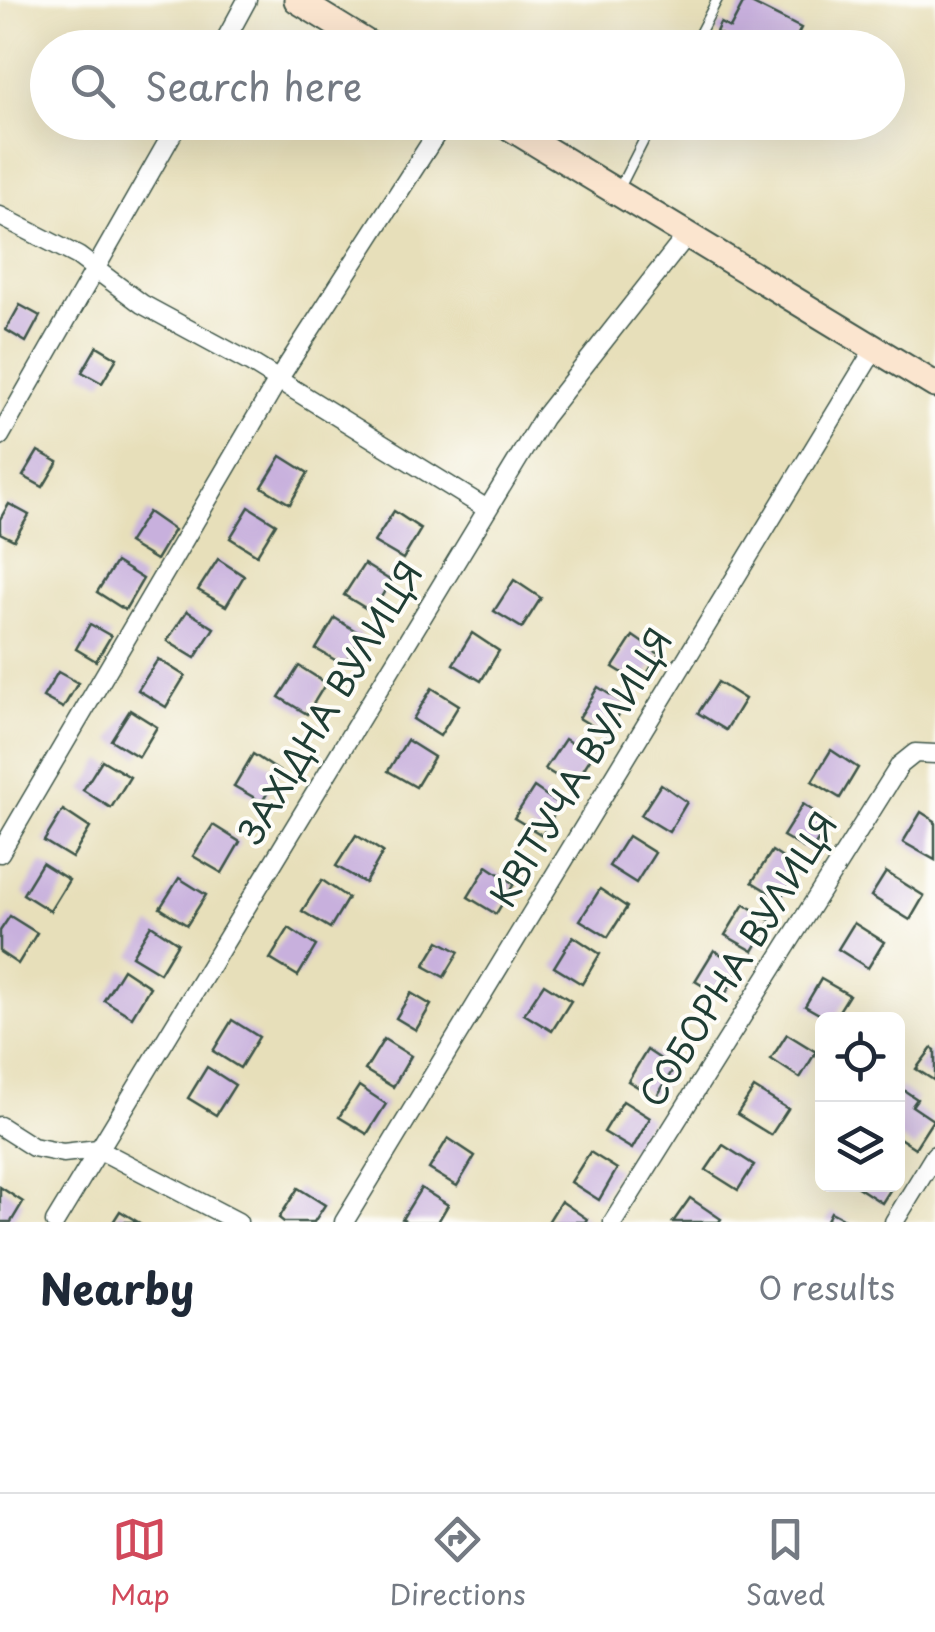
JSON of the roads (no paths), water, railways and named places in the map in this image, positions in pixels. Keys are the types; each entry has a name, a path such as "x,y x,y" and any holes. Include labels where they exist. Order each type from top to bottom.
{"main road":[{"path":"296,0 346,30"},
{"path":"532,140 935,385"}],"street":[{"path":"231,30 247,0"},
{"path":"0,436 169,140"},
{"path":"0,853 278,380 432,140"},
{"path":"0,216 78,256 142,304 278,380 488,508"},
{"name":"ЗАХІДНА ВУЛИЦЯ","path":"55,1222 543,418 687,235"},
{"name":"КВІТУЧА ВУЛИЦЯ","path":"344,1222 874,348"},
{"name":"СОБОРНА ВУЛИЦЯ","path":"613,1222 900,765 915,753 935,754"},
{"path":"0,1126 34,1147 63,1153 98,1149 238,1222"},
{"path":"894,1222 935,1155"}],"lane":[{"path":"701,30 716,0"},
{"path":"618,191 644,140"}]}
